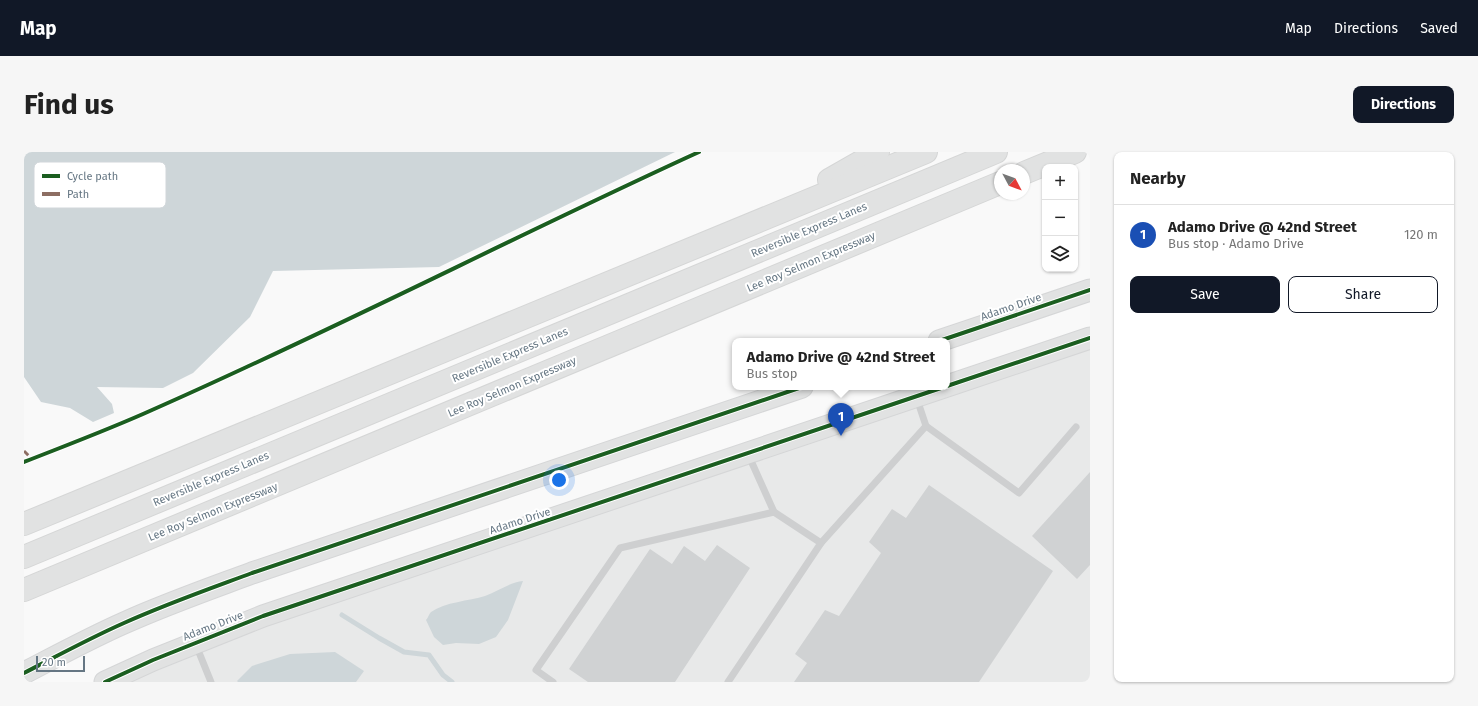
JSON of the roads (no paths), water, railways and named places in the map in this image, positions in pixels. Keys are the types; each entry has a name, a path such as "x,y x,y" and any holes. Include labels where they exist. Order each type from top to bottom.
{"highway":[{"path":"760,220 878,152"},
{"path":"24,524 926,152"},
{"name":"Reversible Express Lanes","path":"24,557 996,152"},
{"path":"1030,171 1075,152"},
{"name":"Lee Roy Selmon Expressway","path":"24,590 994,186"}],"main road":[{"name":"Adamo Drive","path":"948,338 1090,290"},
{"name":"Adamo Drive","path":"950,386 1090,338"},
{"path":"24,673 124,623 188,596 244,575 793,390"},
{"name":"Adamo Drive","path":"105,682 195,642 263,616 748,454 914,392 927,390"}],"lane":[{"path":"914,392 926,426 1019,493 1076,427"},
{"path":"728,682 821,543 926,426"},
{"path":"748,454 774,512 821,543"},
{"path":"553,682 536,670 620,548 774,512"},
{"path":"195,642 212,682"}],"waterway":[{"path":"342,615 404,652 429,655 443,675 452,682"}],"place":[{"name":"Adamo Drive @ 42nd Street","path":"841,436"}]}
